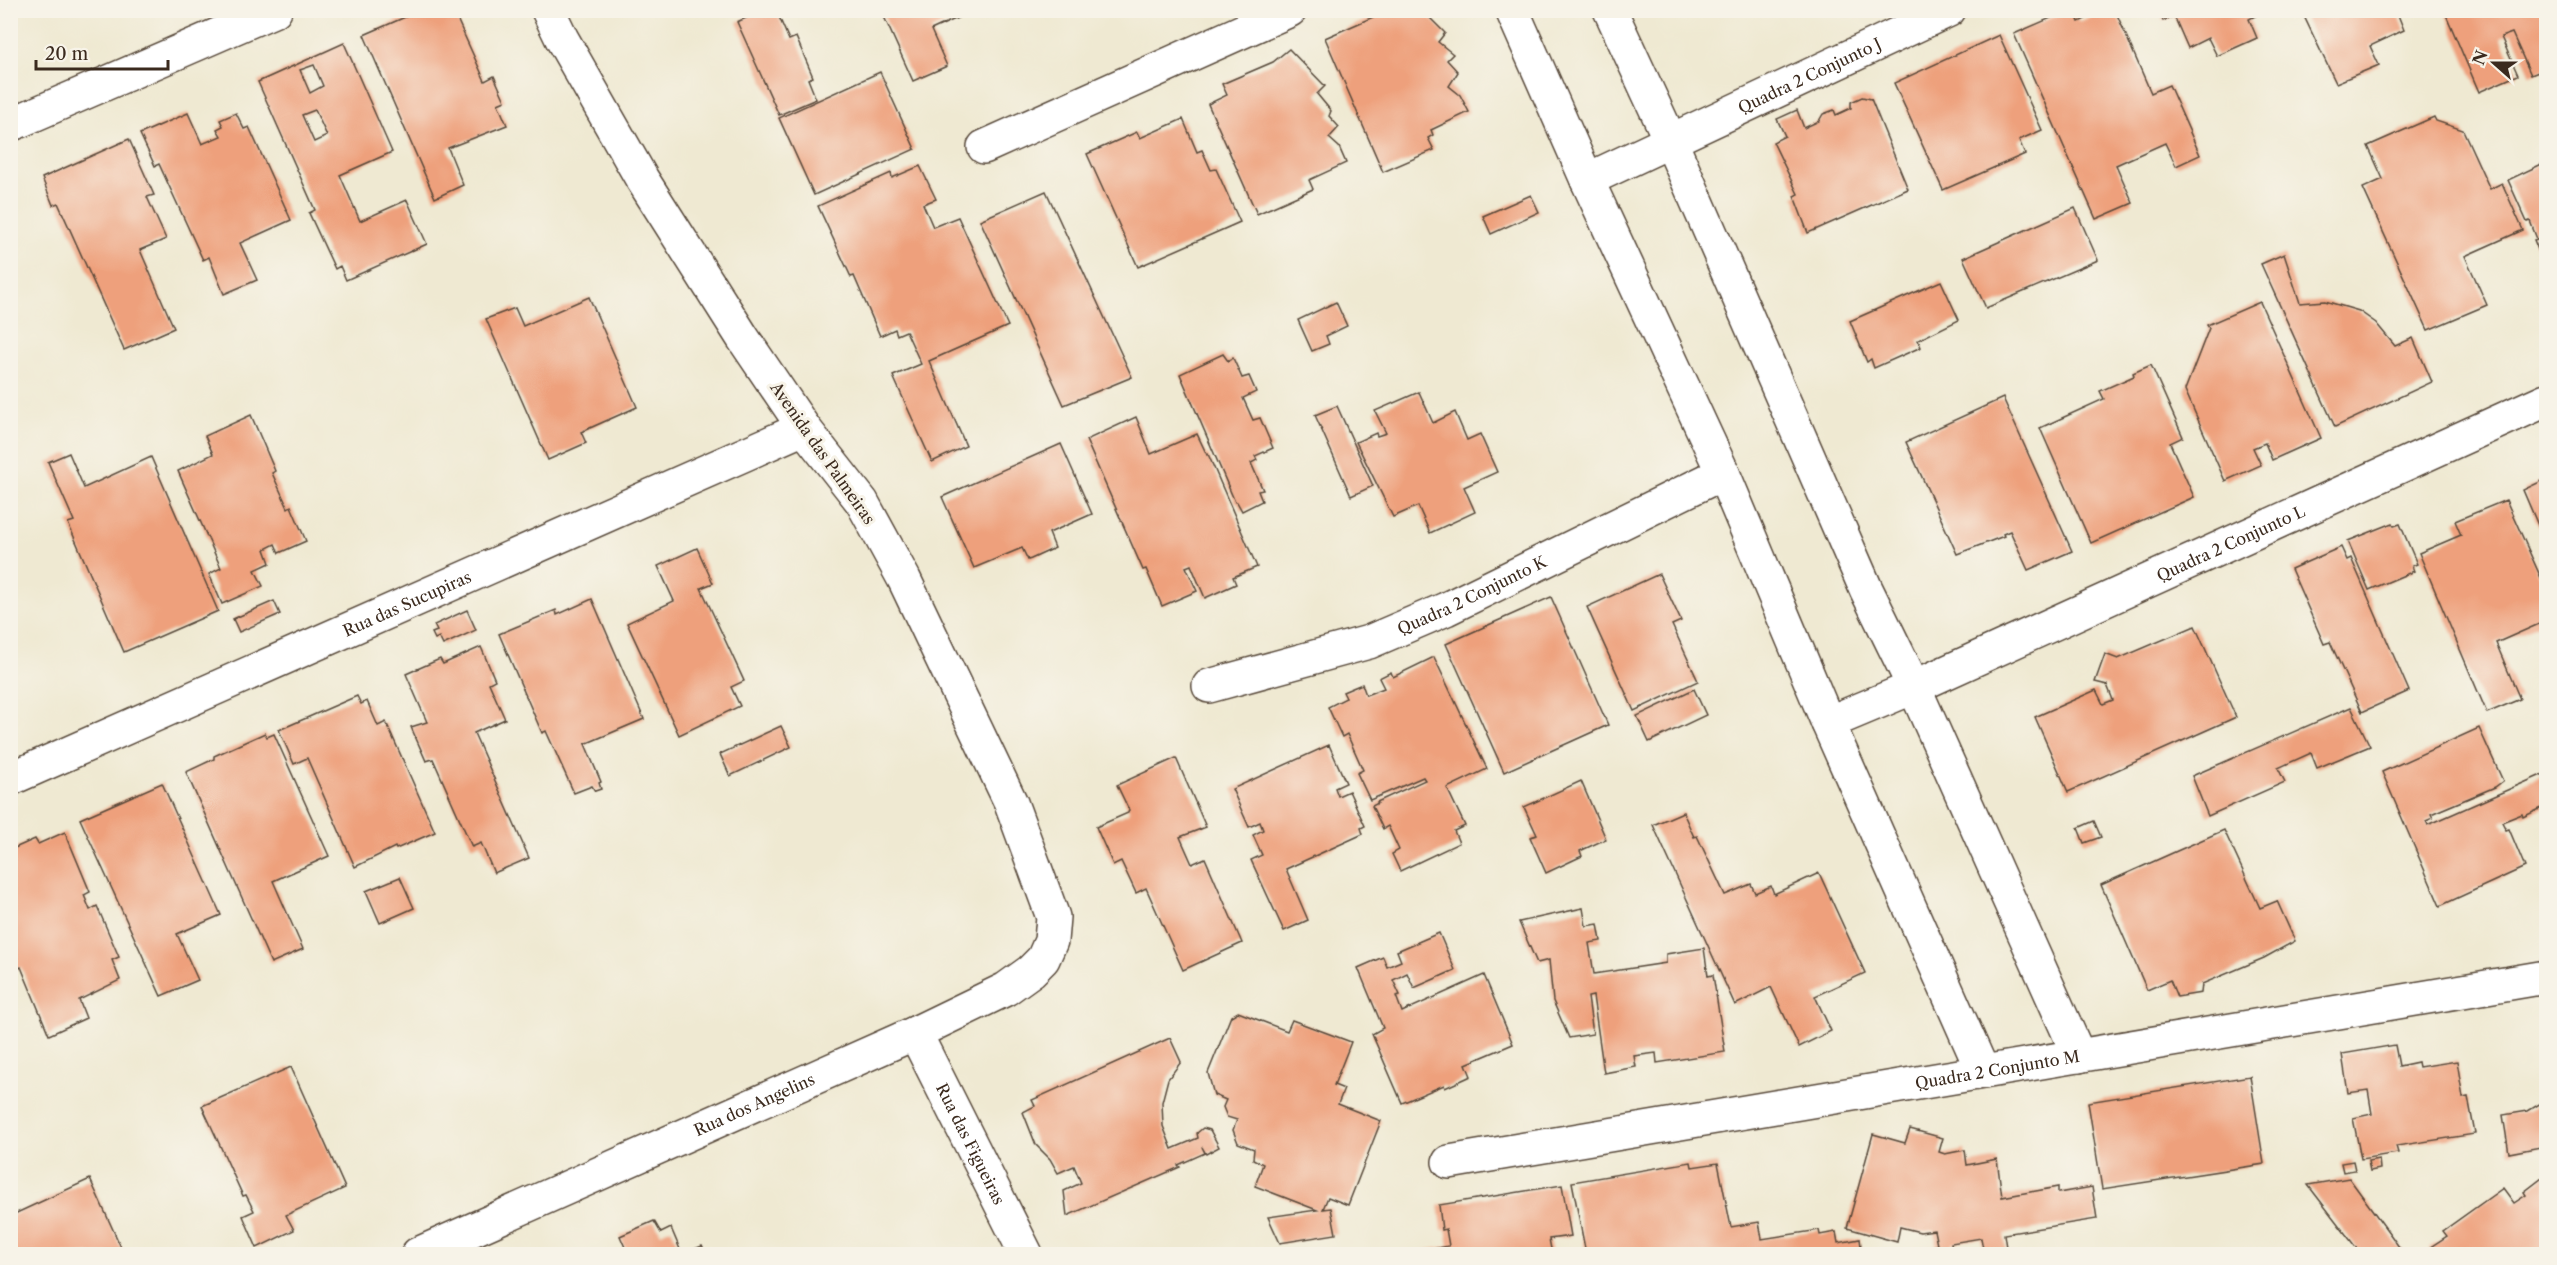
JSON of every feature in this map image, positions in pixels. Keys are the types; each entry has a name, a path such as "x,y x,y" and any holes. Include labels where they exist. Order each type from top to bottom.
{"street":[{"path":"10,125 275,10"},
{"name":"Avenida das Palmeiras","path":"548,10 562,39 642,179 743,338 804,428 862,502 904,579 1011,803 1053,917"},
{"path":"984,147 1290,10"},
{"path":"1512,10 1587,180 1723,473 1828,723 1983,1072"},
{"path":"1610,10 1671,142 1866,589 1914,687 2079,1056"},
{"name":"Quadra 2 Conjunto J","path":"1587,180 1949,10"},
{"name":"Quadra 2 Conjunto L","path":"1828,723 1914,687 2547,400"},
{"name":"Rua das Sucupiras","path":"10,779 804,428"},
{"name":"Quadra 2 Conjunto K","path":"1209,686 1369,642 1446,609 1723,473"},
{"name":"Rua dos Angelins","path":"418,1254 915,1033 1006,989 1043,959 1051,941 1053,917"},
{"name":"Quadra 2 Conjunto M","path":"1449,1162 2547,977"},
{"name":"Rua das Figueiras","path":"915,1033 1026,1254"}],"building":[{"path":"436,10 453,10 485,81 494,76 505,101 498,104 507,125 448,148 463,185 435,198 364,35 419,11 422,16"},
{"path":"764,10 776,10 789,40 796,37 813,77 808,79 816,99 779,115 737,22"},
{"path":"881,10 962,10 964,15 931,30 947,66 913,81"},
{"path":"1389,10 1422,10 1445,33 1438,42 1453,54 1447,60 1458,72 1449,86 1460,95 1469,112 1431,130 1433,135 1428,138 1434,150 1383,172 1325,38"},
{"path":"2069,10 2074,10 2079,22 2104,10 2115,10 2151,93 2169,85 2200,155 2176,166 2165,143 2116,165 2133,203 2096,219 2014,34"},
{"path":"2159,10 2267,10 2249,19 2257,38 2217,56 2208,38 2188,48 2174,16 2163,21"},
{"path":"2301,10 2396,10 2404,30 2370,46 2379,65 2336,83"},
{"path":"2444,10 2546,10 2546,69 2531,75 2512,33 2501,37 2518,75 2479,92"},
{"path":"1999,35 2042,130 2019,140 2025,154 1943,190 1894,83"},
{"path":"344,43 392,152 340,175 360,221 407,200 427,244 346,280 340,266 335,269 309,213 315,210 258,82","holes":["314,65 323,86 310,93 300,70","315,110 327,136 314,142 302,115"]},
{"path":"1289,49 1325,86 1317,94 1331,111 1329,116 1339,127 1329,138 1339,147 1346,163 1309,180 1313,189 1257,214 1208,104 1227,95 1222,84 1273,62"},
{"path":"880,72 915,149 814,195 779,118"},
{"path":"1862,97 1871,99 1908,189 1808,233 1794,196 1798,194 1773,142 1785,136 1777,119 1797,110 1804,128 1819,121 1823,114 1834,110 1836,115 1851,108 1851,102"},
{"path":"188,113 202,144 221,136 217,129 223,126 220,120 236,113 244,129 249,127 291,220 240,243 257,280 224,294 209,257 203,260 159,164 155,166 140,134"},
{"path":"2434,117 2436,121 2463,130 2490,189 2502,183 2523,230 2465,256 2487,305 2428,330 2363,188 2383,179 2368,146"},
{"path":"1183,119 1197,152 1202,150 1211,170 1216,169 1240,222 1138,267 1087,154 1137,132 1140,138"},
{"path":"129,139 154,195 147,197 166,239 140,250 174,328 124,350 58,203 53,205 42,178"},
{"path":"2546,162 2546,269 2534,240 2537,239 2530,221 2527,222 2508,180"},
{"path":"920,166 936,199 923,204 933,227 958,217 1008,326 929,361 966,446 932,462 893,376 921,364 906,331 897,335 895,329 880,336 854,276 851,277 818,206 891,173 892,178"},
{"path":"1046,191 1132,377 1064,405 980,220"},
{"path":"1531,195 1539,212 1491,234 1483,216"},
{"path":"2075,208 2098,260 1986,308 1963,258"},
{"path":"2284,254 2300,303 2325,301 2359,311 2376,323 2395,346 2413,338 2432,382 2335,427 2261,264"},
{"path":"1941,281 1959,320 1918,340 1921,347 1874,368 1871,359 1867,362 1850,321"},
{"path":"589,297 637,407 581,432 586,443 548,460 486,319 515,308 523,326"},
{"path":"1336,302 1347,326 1326,336 1329,344 1312,351 1298,320"},
{"path":"2260,302 2321,438 2272,460 2265,443 2253,448 2261,465 2225,481 2185,390 2209,328 2207,325"},
{"path":"1223,354 1228,361 1233,358 1242,378 1249,376 1256,392 1243,398 1253,420 1260,418 1273,448 1255,456 1257,460 1251,463 1263,490 1258,491 1262,501 1242,511 1235,502 1180,374"},
{"path":"2151,365 2183,437 2170,443 2194,497 2091,543 2040,428 2104,399 2100,391 2134,376 2133,373"},
{"path":"1419,392 1433,423 1455,412 1467,440 1480,434 1497,472 1464,487 1475,512 1430,533 1418,506 1393,517 1356,442 1376,433 1377,436 1386,433 1375,411"},
{"path":"2003,398 2072,551 2028,570 2010,531 2003,534 2004,536 1957,554 1906,442"},
{"path":"1337,406 1373,486 1351,496 1315,415"},
{"path":"251,415 275,471 272,473 288,508 291,506 306,541 279,553 275,544 265,549 270,563 255,570 263,586 222,604 209,574 221,568 178,471 213,454 205,436"},
{"path":"1136,417 1151,454 1197,434 1208,454 1257,567 1233,577 1236,584 1205,598 1191,565 1186,567 1197,591 1162,606 1146,569 1143,570 1086,440"},
{"path":"1061,444 1092,514 1049,533 1055,548 1031,559 1028,560 1022,548 974,568 942,497"},
{"path":"69,453 84,488 151,457 218,611 124,652 68,523 74,521 48,462"},
{"path":"2546,479 2546,544 2523,490"},
{"path":"2506,500 2546,589 2546,621 2496,643 2520,699 2487,713 2419,553 2461,535 2455,521"},
{"path":"2393,523 2394,526 2400,524 2417,564 2412,566 2414,571 2369,590 2348,541"},
{"path":"2341,547 2347,560 2351,558 2409,691 2362,712 2330,642 2324,644 2291,569"},
{"path":"697,548 713,583 701,588 744,681 731,687 740,706 679,735 627,623 674,601 658,566"},
{"path":"1659,574 1681,621 1672,625 1698,681 1634,711 1587,607"},
{"path":"1551,597 1608,725 1504,772 1446,644"},
{"path":"592,599 644,719 585,744 601,782 599,783 601,789 595,791 592,786 574,793 546,731 542,733 499,634 556,610 557,615"},
{"path":"274,601 280,614 239,632 233,619"},
{"path":"467,610 476,630 443,645 439,637 435,639 432,633 437,631 434,625"},
{"path":"2195,626 2236,717 2068,792 2035,717 2096,690 2103,704 2113,700 2107,685 2095,682 2105,654 2118,659"},
{"path":"481,647 495,680 489,683 505,719 474,733 529,858 494,873 481,843 472,847 433,759 426,761 411,727 427,722 406,674 440,659 443,664"},
{"path":"1434,657 1487,769 1447,788 1465,826 1454,831 1459,843 1400,871 1392,854 1399,850 1388,826 1383,829 1372,806 1425,780 1423,777 1370,800 1357,773 1363,770 1347,734 1342,737 1328,707 1346,698 1343,692 1362,684 1366,695 1384,688 1379,678 1391,672 1393,677"},
{"path":"1694,689 1706,715 1649,742 1637,716"},
{"path":"357,696 361,704 367,701 378,726 386,722 435,832 396,849 395,847 355,867 307,758 294,764 279,730"},
{"path":"2351,707 2370,746 2317,768 2311,753 2278,768 2285,782 2208,816 2192,776"},
{"path":"781,726 791,747 730,776 720,754"},
{"path":"2479,728 2503,781 2495,787 2431,814 2433,818 2426,821 2428,825 2546,773 2546,806 2523,817 2522,814 2502,822 2506,830 2509,829 2525,867 2440,906 2382,772"},
{"path":"265,733 267,737 274,734 329,856 273,881 303,949 271,963 186,772 214,759 214,756"},
{"path":"1329,745 1346,783 1335,788 1338,796 1349,791 1365,826 1361,828 1363,834 1286,869 1308,920 1284,931 1251,860 1262,855 1253,835 1263,830 1260,822 1249,827 1232,789"},
{"path":"1176,758 1206,827 1180,837 1192,864 1205,858 1242,943 1183,970 1146,888 1136,893 1121,861 1113,865 1096,827 1128,813 1129,810 1117,785"},
{"path":"1581,781 1606,839 1580,851 1582,856 1546,873 1530,837 1537,835 1524,807"},
{"path":"162,783 221,915 177,934 198,980 161,996 80,819"},
{"path":"1683,812 1725,895 1751,884 1755,893 1771,886 1774,894 1819,873 1865,973 1815,996 1831,1031 1799,1047 1771,987 1735,1005 1653,825"},
{"path":"2094,821 2101,837 2084,843 2078,828"},
{"path":"2224,830 2260,908 2277,901 2295,941 2264,958 2202,984 2201,993 2177,997 2170,980 2147,990 2101,885"},
{"path":"65,832 90,892 84,895 90,910 97,906 119,957 112,960 120,980 79,1000 86,1018 49,1035 21,967 15,970 10,961 10,850 35,839 38,844"},
{"path":"400,877 414,908 380,923 366,891"},
{"path":"1583,908 1586,926 1598,924 1601,941 1589,943 1594,974 1666,963 1666,954 1704,948 1708,976 1713,975 1725,1052 1657,1063 1656,1053 1634,1056 1636,1067 1604,1073 1593,996 1588,997 1593,1034 1569,1038 1553,1001 1549,960 1537,963 1519,922"},
{"path":"1439,933 1455,970 1414,988 1407,973 1393,980 1400,995 1396,996 1402,1012 1484,975 1513,1044 1466,1064 1471,1076 1402,1103 1372,1034 1383,1028 1358,968 1383,957 1387,967 1401,961 1397,951"},
{"path":"1238,1012 1287,1031 1292,1020 1351,1042 1334,1085 1344,1089 1338,1104 1381,1121 1348,1205 1328,1197 1323,1209 1331,1208 1336,1234 1280,1243 1268,1217 1317,1210 1255,1186 1263,1164 1253,1159 1254,1149 1238,1143 1233,1130 1237,1120 1227,1117 1223,1107 1226,1100 1214,1095 1208,1073 1231,1016"},
{"path":"1170,1038 1181,1062 1168,1079 1162,1102 1163,1126 1172,1149 1198,1138 1197,1133 1203,1128 1210,1130 1219,1147 1206,1154 1202,1147 1205,1153 1178,1165 1180,1167 1067,1216 1064,1191 1081,1183 1074,1166 1058,1173 1050,1159 1036,1145 1023,1112 1035,1106 1032,1100"},
{"path":"2395,1045 2399,1066 2418,1062 2419,1067 2457,1061 2463,1098 2468,1097 2475,1134 2396,1146 2398,1153 2361,1159 2353,1118 2372,1114 2368,1090 2348,1093 2342,1054"},
{"path":"291,1067 345,1188 286,1215 294,1230 257,1248 243,1216 254,1211 246,1195 243,1196 202,1106"},
{"path":"2250,1076 2264,1164 2102,1189 2088,1102"},
{"path":"2546,1100 2546,1146 2509,1153 2503,1115 2528,1111"},
{"path":"1910,1129 1943,1138 1939,1152 1945,1154 1965,1150 1967,1165 1997,1159 2002,1197 2058,1187 2058,1193 2092,1187 2097,1219 2004,1234 2007,1254 1984,1254 1981,1238 1951,1243 1953,1254 1891,1254 1937,1245 1934,1230 1920,1232 1900,1227 1897,1242 1847,1228 1873,1134 1905,1143"},
{"path":"2379,1159 2380,1169 2370,1171 2368,1161"},
{"path":"2353,1161 2355,1170 2343,1172 2341,1163"},
{"path":"1691,1162 1692,1167 1718,1163 1731,1227 1759,1222 1762,1239 1819,1230 1820,1235 1836,1232 1838,1243 1860,1239 1862,1254 1586,1254 1572,1182"},
{"path":"2546,1175 2546,1254 2433,1254 2429,1248 2447,1236 2443,1231 2503,1188 2514,1203 2526,1195 2524,1192"},
{"path":"2349,1178 2404,1254 2361,1254 2308,1185"},
{"path":"90,1179 124,1254 10,1254 10,1216"},
{"path":"1562,1185 1571,1236 1549,1239 1552,1254 1406,1254 1449,1246 1446,1229 1442,1230 1439,1205"},
{"path":"654,1221 661,1233 671,1228 682,1254 628,1254 620,1236"},
{"path":"702,1246 706,1254 682,1254"}]}
